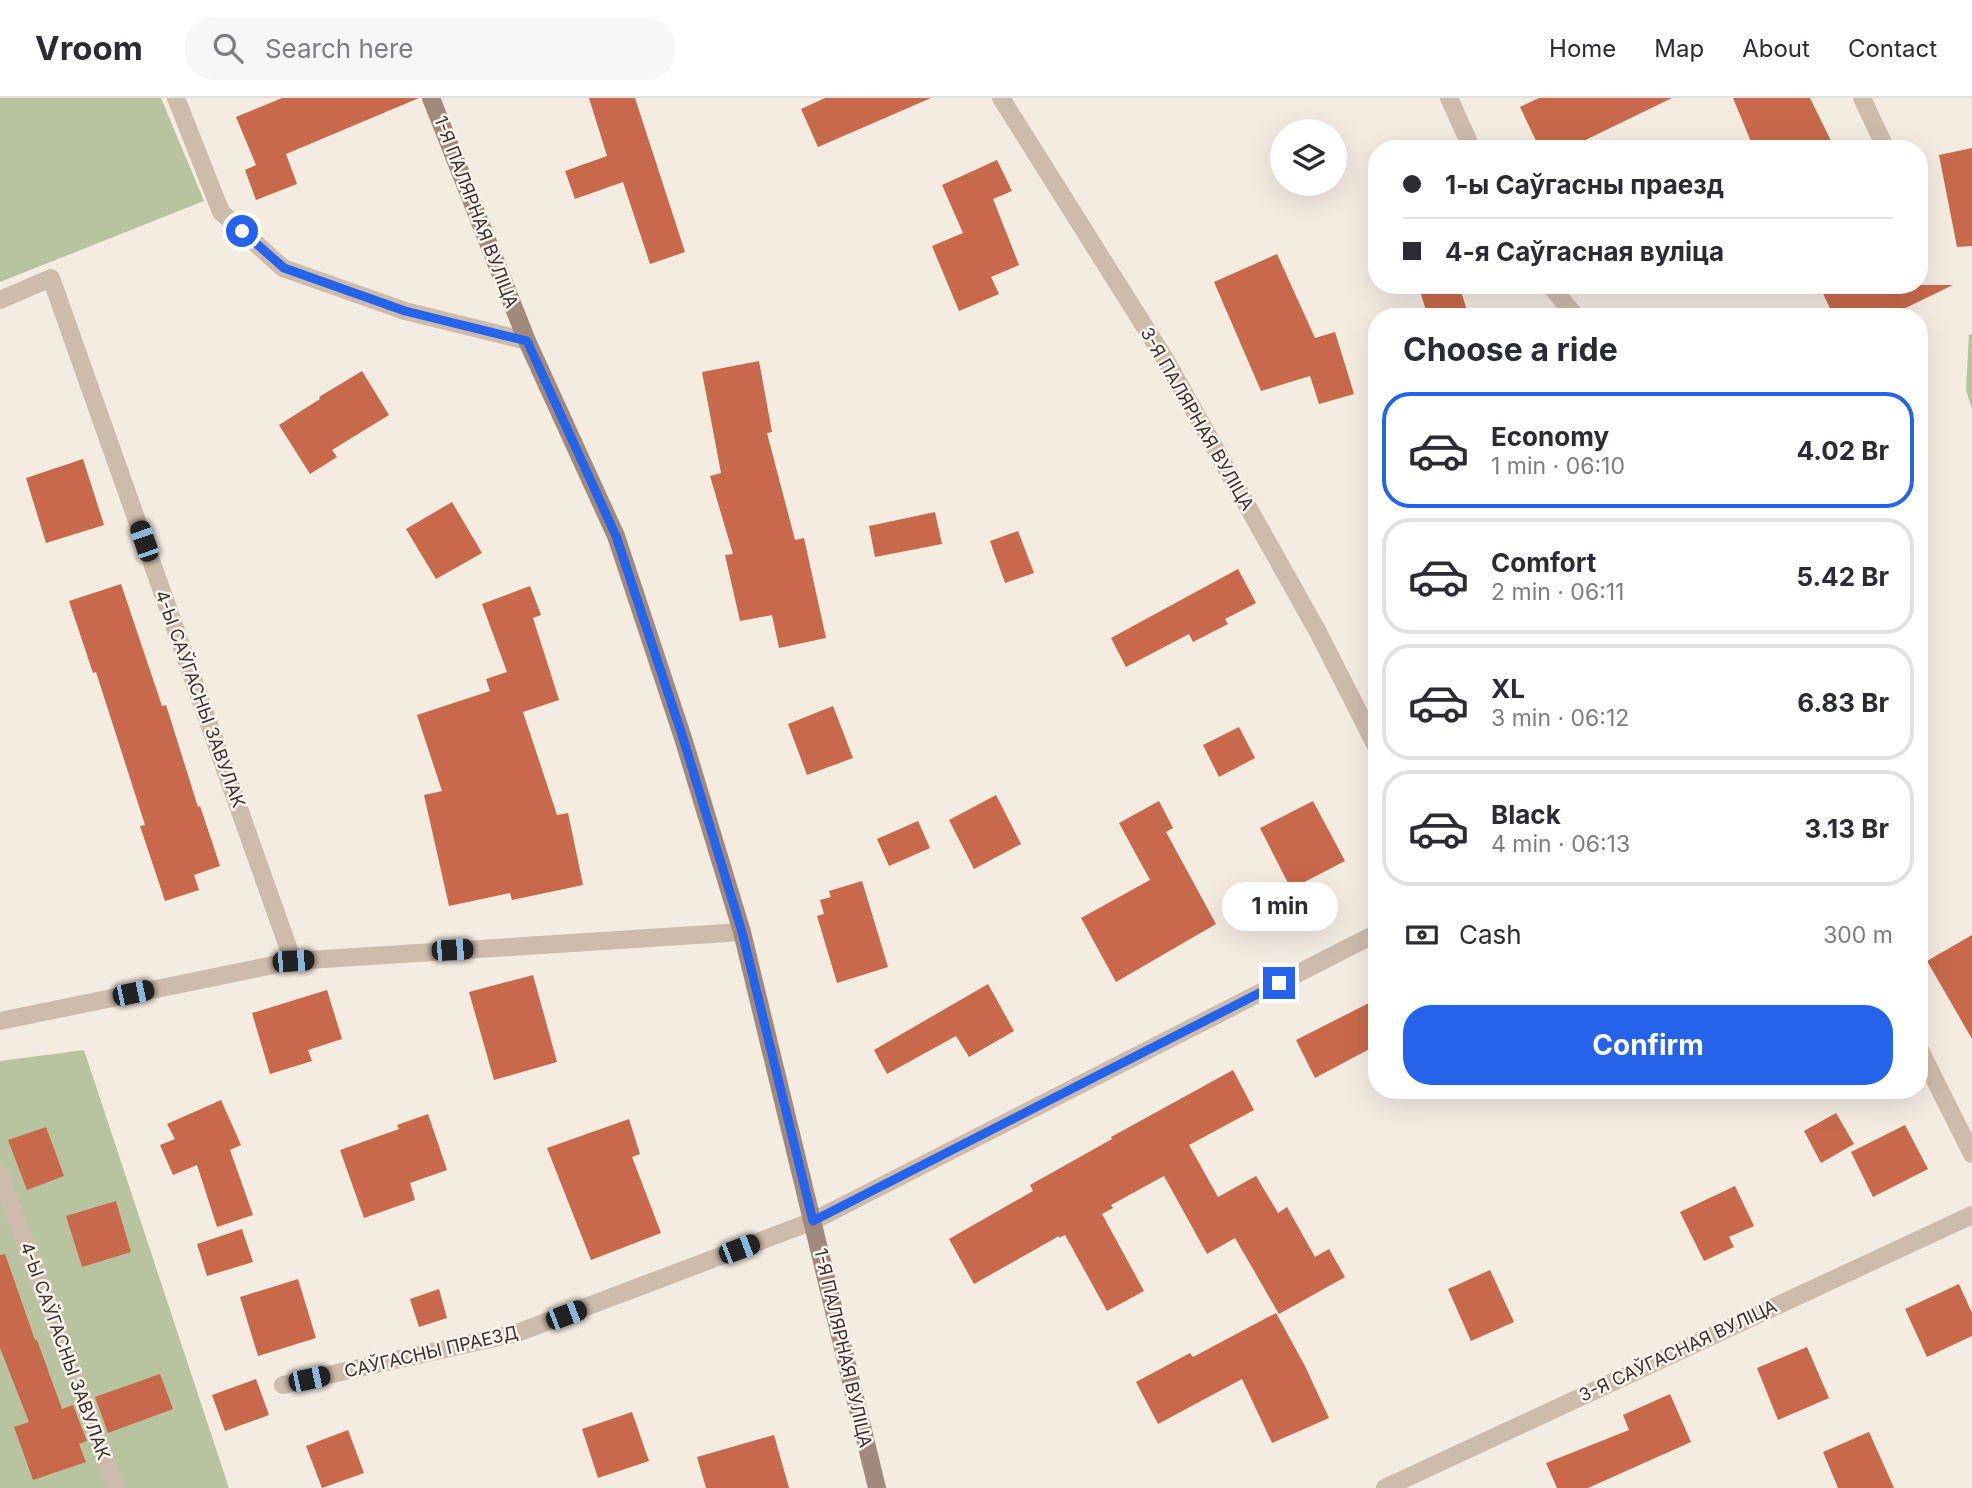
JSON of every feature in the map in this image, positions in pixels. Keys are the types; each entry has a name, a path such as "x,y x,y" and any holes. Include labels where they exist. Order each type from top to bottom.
{"street":[{"path":"176,98 221,212 284,268 405,311 527,341"},
{"name":"1-Я ПАЛЯРНАЯ ВУЛІЦА","path":"432,98 527,341 616,536 683,738 742,932 877,1488"},
{"name":"3-Я ПАЛЯРНАЯ ВУЛІЦА","path":"1002,98 1165,359 1318,632 1368,730"},
{"path":"1449,98 1468,140"},
{"path":"1862,98 1882,140"},
{"name":"4-Ы САЎГАСНЫ ЗАВУЛАК","path":"0,300 51,278 293,961"},
{"path":"1558,294 1569,308"},
{"path":"0,1021 293,961 742,932"},
{"name":"САЎГАСНЫ ПРАЕЗД","path":"283,1385 517,1333 813,1221 1368,938"},
{"path":"1928,1066 1972,1154"},
{"name":"4-Ы САЎГАСНЫ ЗАВУЛАК","path":"0,1174 116,1488"},
{"name":"3-Я САЎГАСНАЯ ВУЛІЦА","path":"1385,1488 1972,1215"}],"green space":[{"path":"0,98 161,98 204,201 0,282"},
{"path":"1969,334 1972,335 1972,409 1966,390"},
{"path":"84,1050 229,1488 0,1488 0,1061"}],"building":[{"path":"282,98 419,98 286,154 297,184 256,200 245,170 256,165 236,117"},
{"path":"589,98 635,98 685,252 650,264 623,182 575,199 565,171 607,156"},
{"path":"825,98 931,98 818,147 801,109"},
{"path":"1539,98 1672,98 1586,140 1536,140 1520,107"},
{"path":"1733,98 1810,98 1831,140 1750,140"},
{"path":"1972,148 1972,246 1957,247 1939,155"},
{"path":"997,160 1012,191 993,199 1019,265 991,277 999,294 959,311 932,246 963,233 942,185"},
{"path":"1277,254 1315,338 1335,332 1354,394 1319,404 1310,376 1261,391 1214,282"},
{"path":"1928,285 1953,285 1906,308 1830,308 1823,294 1928,294"},
{"path":"1421,294 1462,294 1466,308 1425,308"},
{"path":"759,361 772,432 767,433 795,540 804,538 826,638 779,648 772,615 740,621 725,555 733,554 710,476 721,473 702,372"},
{"path":"362,371 389,415 332,450 337,457 310,474 279,425"},
{"path":"83,459 104,525 46,543 26,478"},
{"path":"452,502 482,553 436,579 406,529"},
{"path":"935,512 942,544 875,557 869,526"},
{"path":"1018,531 1034,573 1005,583 990,541"},
{"path":"1238,569 1256,603 1225,619 1228,624 1193,642 1189,634 1126,667 1111,638"},
{"path":"121,584 162,706 166,705 220,866 194,875 199,890 165,901 140,826 145,825 96,672 93,673 69,601"},
{"path":"530,586 541,615 533,618 559,700 523,712 557,815 568,813 583,885 512,900 510,893 449,906 424,795 442,791 417,715 490,691 486,679 507,672 482,604"},
{"path":"833,706 853,758 807,775 788,724"},
{"path":"1239,727 1255,758 1219,777 1203,745"},
{"path":"996,795 1021,844 974,869 949,820"},
{"path":"1159,801 1173,828 1166,832 1216,924 1116,982 1081,918 1150,880 1119,823"},
{"path":"1313,801 1345,861 1291,889 1260,828"},
{"path":"918,821 930,848 889,866 877,839"},
{"path":"862,881 888,967 837,983 817,916 824,914 820,900 831,897 829,891"},
{"path":"1972,935 1972,1039 1928,963"},
{"path":"533,975 557,1062 494,1080 469,992"},
{"path":"988,984 1014,1031 969,1057 956,1036 887,1074 874,1050"},
{"path":"327,990 342,1039 308,1050 312,1061 270,1074 252,1013"},
{"path":"1368,1004 1368,1050 1315,1078 1296,1040"},
{"path":"1233,1070 1254,1110 1189,1145 1218,1197 1256,1176 1278,1213 1287,1207 1315,1257 1329,1249 1345,1277 1279,1314 1235,1238 1207,1254 1164,1176 1111,1205 1113,1208 1102,1214 1144,1291 1107,1311 1065,1235 974,1284 949,1239 1033,1191 1030,1185"},
{"path":"221,1100 241,1145 230,1150 253,1215 217,1227 197,1165 173,1175 160,1145 175,1139 167,1124"},
{"path":"1836,1113 1854,1144 1821,1163 1804,1131"},
{"path":"428,1114 447,1170 410,1183 415,1200 364,1218 340,1150 399,1129 397,1125"},
{"path":"629,1119 640,1154 632,1157 661,1233 591,1260 547,1148"},
{"path":"1905,1125 1928,1169 1873,1197 1851,1152"},
{"path":"46,1127 64,1176 27,1190 8,1140"},
{"path":"1735,1186 1754,1226 1729,1237 1734,1247 1704,1261 1680,1212"},
{"path":"116,1201 131,1252 82,1267 66,1216"},
{"path":"242,1229 253,1262 207,1276 197,1244"},
{"path":"5,1254 62,1409 73,1405 87,1441 79,1444 86,1462 33,1480 14,1427 29,1422 0,1348 0,1255"},
{"path":"1490,1270 1514,1322 1471,1341 1448,1289"},
{"path":"298,1279 316,1338 258,1356 240,1297"},
{"path":"1959,1284 1972,1313 1972,1336 1927,1357 1905,1309"},
{"path":"439,1289 447,1318 419,1327 410,1299"},
{"path":"1276,1313 1329,1418 1272,1443 1242,1379 1158,1424 1136,1382 1190,1353 1193,1357"},
{"path":"1807,1347 1829,1398 1778,1420 1757,1368"},
{"path":"160,1374 173,1409 108,1433 95,1397"},
{"path":"256,1379 269,1415 225,1431 212,1395"},
{"path":"1670,1394 1691,1442 1588,1488 1557,1488 1546,1463 1629,1430 1623,1415"},
{"path":"632,1412 649,1461 598,1478 582,1429"},
{"path":"348,1430 364,1473 322,1488 306,1446"},
{"path":"1869,1432 1894,1488 1838,1488 1823,1452"},
{"path":"774,1435 789,1488 706,1488 697,1457"}],"route":[{"path":"242,231 284,268 405,311 527,341 616,536 683,738 742,932 813,1221 1279,983"}]}
